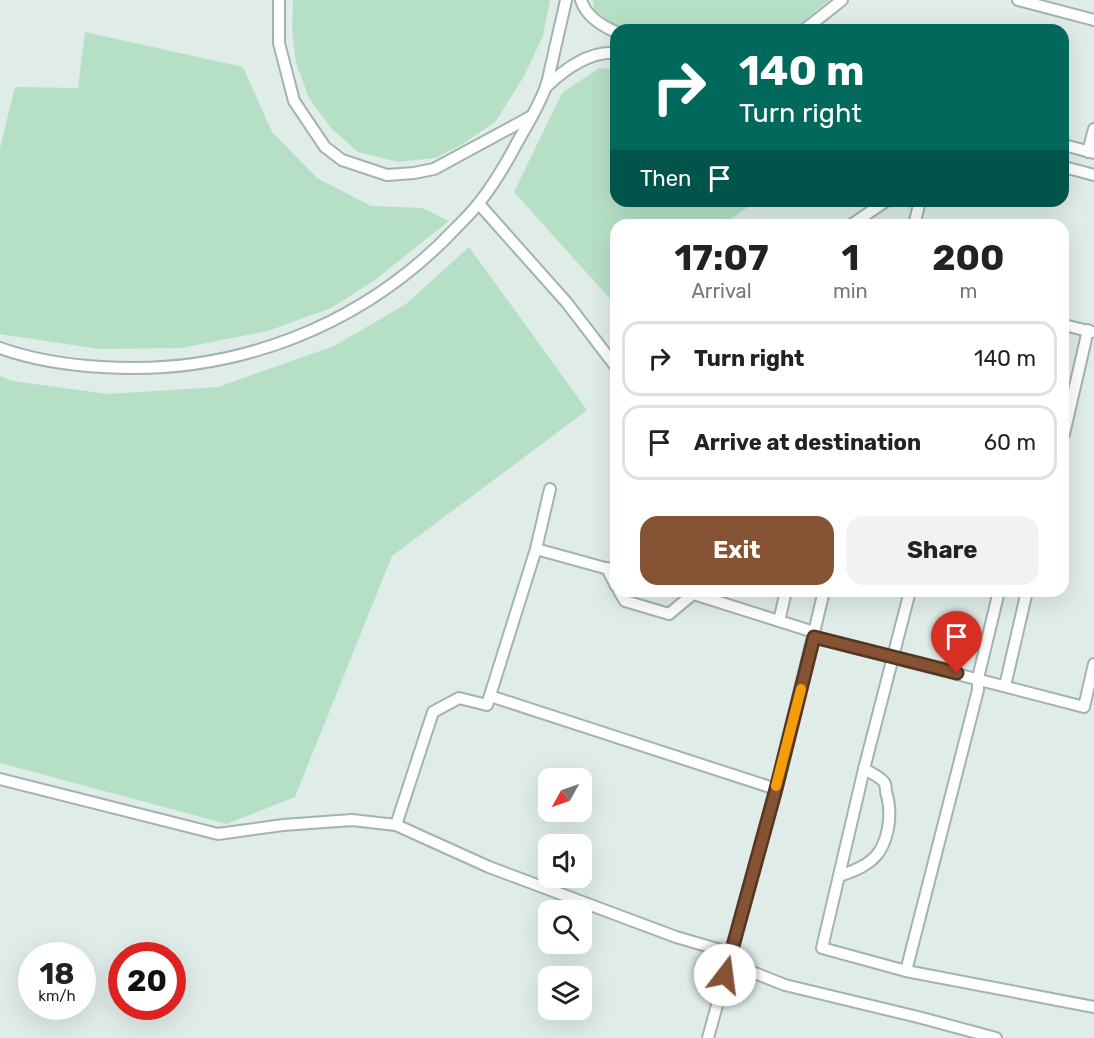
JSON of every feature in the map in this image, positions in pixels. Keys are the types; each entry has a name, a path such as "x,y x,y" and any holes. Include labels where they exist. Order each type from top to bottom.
{"lane":[{"path":"279,0 279,43 294,101 325,147 342,160 387,175 434,169 532,116"},
{"path":"0,348 73,366 129,369 185,366 240,356 294,339 345,315 392,285 436,249 479,204 506,164 546,88 566,0"},
{"path":"581,0 583,8 602,26 610,29"},
{"path":"812,24 842,0"},
{"path":"1018,0 1094,20"},
{"path":"546,88 561,73 587,58 610,52"},
{"path":"1069,146 1091,152 1094,129"},
{"path":"1069,168 1094,175"},
{"path":"479,204 567,303 610,359"},
{"path":"860,219 877,207"},
{"path":"1069,327 1091,331 1069,415"},
{"path":"396,825 433,712 459,698 487,705 536,549 550,489"},
{"path":"536,549 610,568"},
{"path":"623,597 625,600 669,614 684,597"},
{"path":"704,597 814,634 1084,707 1094,664"},
{"path":"779,621 785,597"},
{"path":"708,1038 776,789 823,597"},
{"path":"909,597 864,768 822,948 906,970 1094,1007"},
{"path":"906,970 978,690 978,678 998,597"},
{"path":"1005,686 1026,597"},
{"path":"490,696 776,789"},
{"path":"839,876 869,862 879,852 886,836 890,816 884,782 864,768"},
{"path":"0,779 218,834 283,825 352,820 396,825 489,867 676,937 731,953 752,972 785,985 996,1038"}],"green space":[{"path":"293,0 550,0 543,36 524,76 496,121 463,144 435,158 398,162 358,152 331,128 309,98 296,63 292,30"},
{"path":"593,0 829,0 800,24 613,24 594,10"},
{"path":"85,32 243,67 272,132 317,178 371,206 423,208 449,221 372,282 331,308 268,331 181,348 99,349 0,334 0,148 15,87 78,88"},
{"path":"599,68 610,69 610,207 748,207 731,219 610,219 610,299 514,192 562,93"},
{"path":"469,247 587,410 392,556 295,797 227,824 0,763 0,376 12,381 108,394 218,387 334,346 406,304"}],"slow traffic":[{"path":"776,786 801,689"}],"route":[{"path":"725,975 776,789 814,637 957,673"}]}
